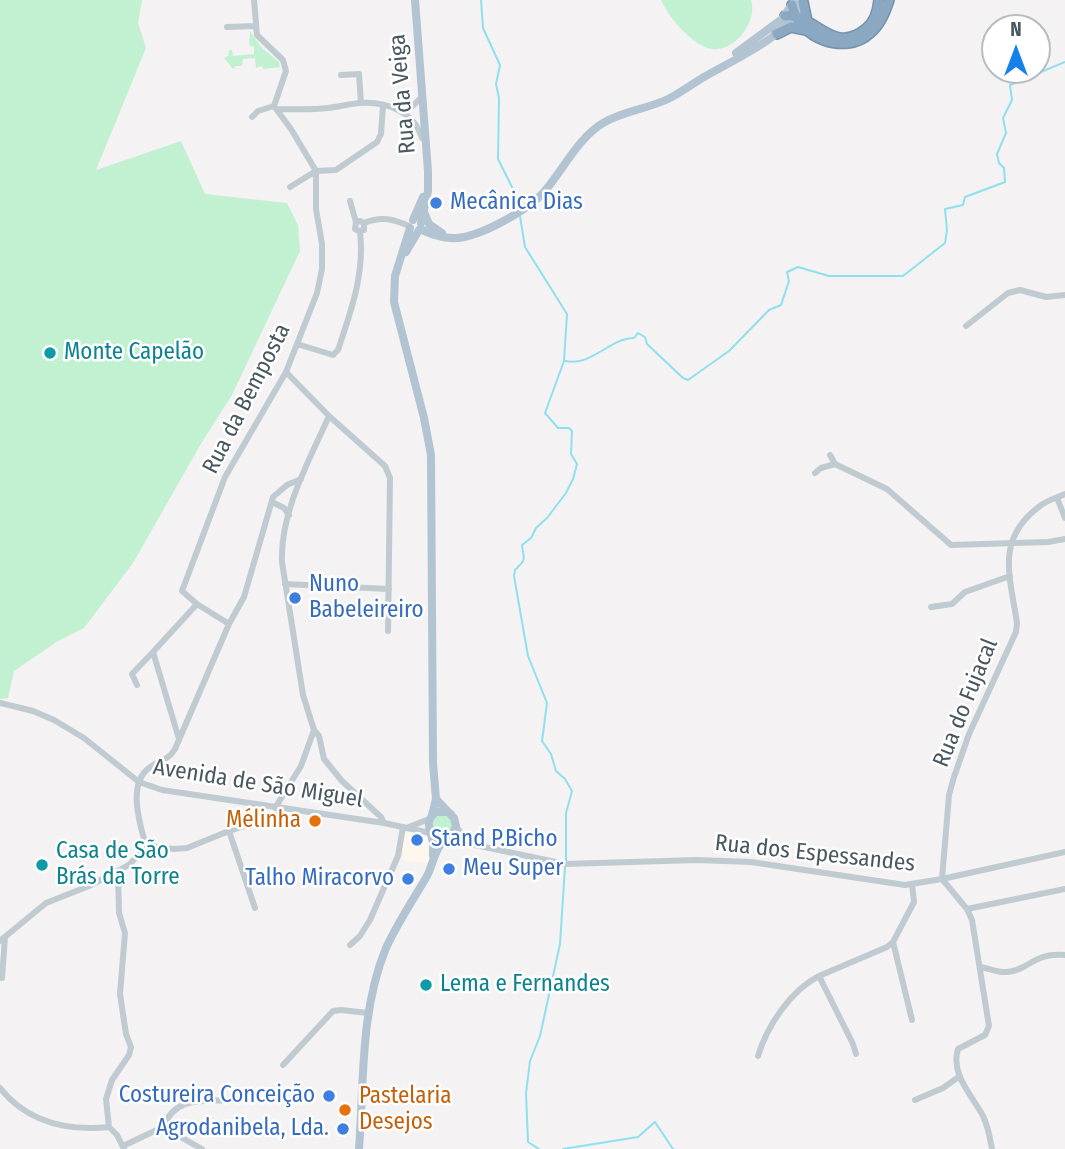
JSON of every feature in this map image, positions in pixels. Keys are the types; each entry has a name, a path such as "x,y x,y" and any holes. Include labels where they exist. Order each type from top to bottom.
{"highway":[{"path":"799,2 790,16 799,24 834,37 850,37 870,26 877,13 879,0"},
{"path":"776,34 791,27 808,26 833,43 858,41 877,26 889,0"},
{"path":"799,2 808,26"}],"main road":[{"name":"Rua da Veiga","path":"415,0 428,185 424,211 416,225"},
{"path":"700,79 776,34 790,16"},
{"path":"416,225 446,238 462,238 523,210 543,193 600,124 671,98 790,16"},
{"name":"Rua da Veiga","path":"416,225 428,185"},
{"path":"424,211 433,231"},
{"path":"413,242 416,225"},
{"path":"416,225 395,276 394,302 431,455 433,763 436,799 431,817 433,862"},
{"path":"404,254 419,237 433,231"},
{"path":"359,1149 368,1013 386,948 431,869 438,846 455,831 456,826 451,814 436,799"},
{"path":"431,817 441,811 451,814"},
{"path":"431,834 445,839"}],"street":[{"path":"254,0 255,26 261,41 283,60 286,71 276,108 316,171"},
{"path":"227,27 255,26"},
{"path":"341,75 359,74 361,103"},
{"path":"406,112 422,97"},
{"path":"252,117 258,111 276,108 327,108 361,103 406,112 426,140"},
{"path":"290,187 316,171 336,170 377,142 381,134 383,106"},
{"name":"Rua da Bemposta","path":"197,604 183,591 225,477 286,372 317,293 322,269 322,244 316,209 316,171"},
{"path":"350,201 356,222 355,229 360,232"},
{"path":"356,222 392,219 416,225"},
{"path":"360,232 365,229 364,223"},
{"path":"297,344 327,355 333,355 338,350 358,287 362,249 360,232"},
{"path":"966,326 1014,291 1046,297 1065,295"},
{"path":"286,372 385,466 390,478 388,631"},
{"path":"329,415 301,479 289,515 282,548 285,584 299,676 324,759 384,823"},
{"path":"830,455 835,464 887,489 951,545 1048,542 1065,539"},
{"path":"816,473 821,468 835,464"},
{"path":"146,846 138,807 139,782 151,766 169,758 178,739 229,624 244,597 271,502 279,491 301,479"},
{"path":"1011,542 1026,519 1042,504 1065,494"},
{"path":"1057,498 1065,517"},
{"path":"271,502 284,508 289,515"},
{"name":"Rua do Fujacal","path":"942,879 952,786 969,734 1016,632 1007,557 1011,542"},
{"path":"931,607 953,604 965,593 1010,576"},
{"path":"285,584 389,589"},
{"path":"137,685 132,674 197,604 229,624"},
{"path":"153,653 178,739"},
{"name":"Avenida de São Miguel","path":"0,703 33,711 54,720 84,738 139,782 162,790 384,823 431,834"},
{"path":"146,846 187,848 278,815 314,730"},
{"path":"350,945 360,936 370,920 398,856 405,827 431,817"},
{"path":"456,826 462,835 476,844"},
{"path":"229,831 256,908"},
{"name":"Rua dos Espessandes","path":"445,839 565,864 697,860 751,862 865,880 912,884 1065,852"},
{"path":"2,978 2,939 46,903 89,886 130,864 146,846"},
{"path":"118,871 119,913 125,933 120,994 126,1034 131,1047 112,1080 106,1099 109,1127 124,1147 163,1127 169,1113 180,1105 192,1101 228,1100"},
{"path":"942,879 967,909 972,920 975,953 980,967 989,1026 985,1035 958,1049 957,1067 984,1119 992,1149"},
{"path":"758,1056 766,1036 784,1008 811,980 893,942 914,902 912,884"},
{"path":"967,909 1065,889"},
{"path":"893,942 912,1020"},
{"path":"980,967 1004,973 1014,971 1047,954 1065,955"},
{"path":"819,976 856,1054"},
{"path":"283,1065 333,1011 368,1013"},
{"path":"915,1100 943,1088 960,1076"},
{"path":"0,1087 15,1104 56,1125 75,1128 109,1127"},
{"path":"163,1127 202,1149"}],"shaded area":[{"path":"410,831 428,837 429,863 403,861 403,834"}],"green space":[{"path":"0,0 142,0 138,23 146,48 96,170 181,141 205,194 287,203 298,225 300,251 232,395 133,563 84,628 58,641 14,671 8,698 0,699"},
{"path":"661,0 751,0 751,17 743,34 729,46 712,49 697,42 682,30"},
{"path":"250,31 261,47 279,62 280,67 256,68 255,58 243,59 242,66 233,69 224,58 228,56 229,50 232,50 233,56 254,54 254,47 249,45"},
{"path":"438,815 446,815 452,825 446,835 438,835 432,829 432,821"}],"waterway":[{"path":"481,0 483,28 500,65 496,84 499,98 498,159 515,193 518,207"},
{"path":"565,361 583,360 617,342 634,338 638,333 688,380 729,351 769,310 781,305 789,281 787,272 798,267 829,276 903,276 945,243 945,209 963,205 965,197 1005,182 1004,168 999,163 997,154 1006,133 1003,118 1012,100 1010,85 1065,62"},
{"path":"520,216 525,247 567,314 564,361 545,413 558,428 569,428 572,431 571,454 577,464 566,493 536,528 531,538 522,545 524,559 515,570 514,576 528,656 547,703 542,741 551,754 556,771 572,791 566,813 566,862"},
{"path":"539,1149 528,1142 526,1093 530,1061 540,1036 560,944 565,867"},
{"path":"563,1149 638,1137 655,1122 673,1149"}],"place":[{"name":"Mecânica Dias","path":"436,203"},
{"name":"Monte Capelão","path":"50,353"},
{"name":"Nuno Babeleireiro","path":"295,598"},
{"name":"Mélinha","path":"315,821"},
{"name":"Stand P.Bicho","path":"417,840"},
{"name":"Casa de São Brás da Torre","path":"42,865"},
{"name":"Meu Super","path":"449,869"},
{"name":"Talho Miracorvo","path":"408,879"},
{"name":"Lema e Fernandes","path":"426,985"},
{"name":"Costureira Conceição","path":"329,1096"},
{"name":"Pastelaria Desejos","path":"345,1110"},
{"name":"Agrodanibela, Lda.","path":"343,1129"}]}
